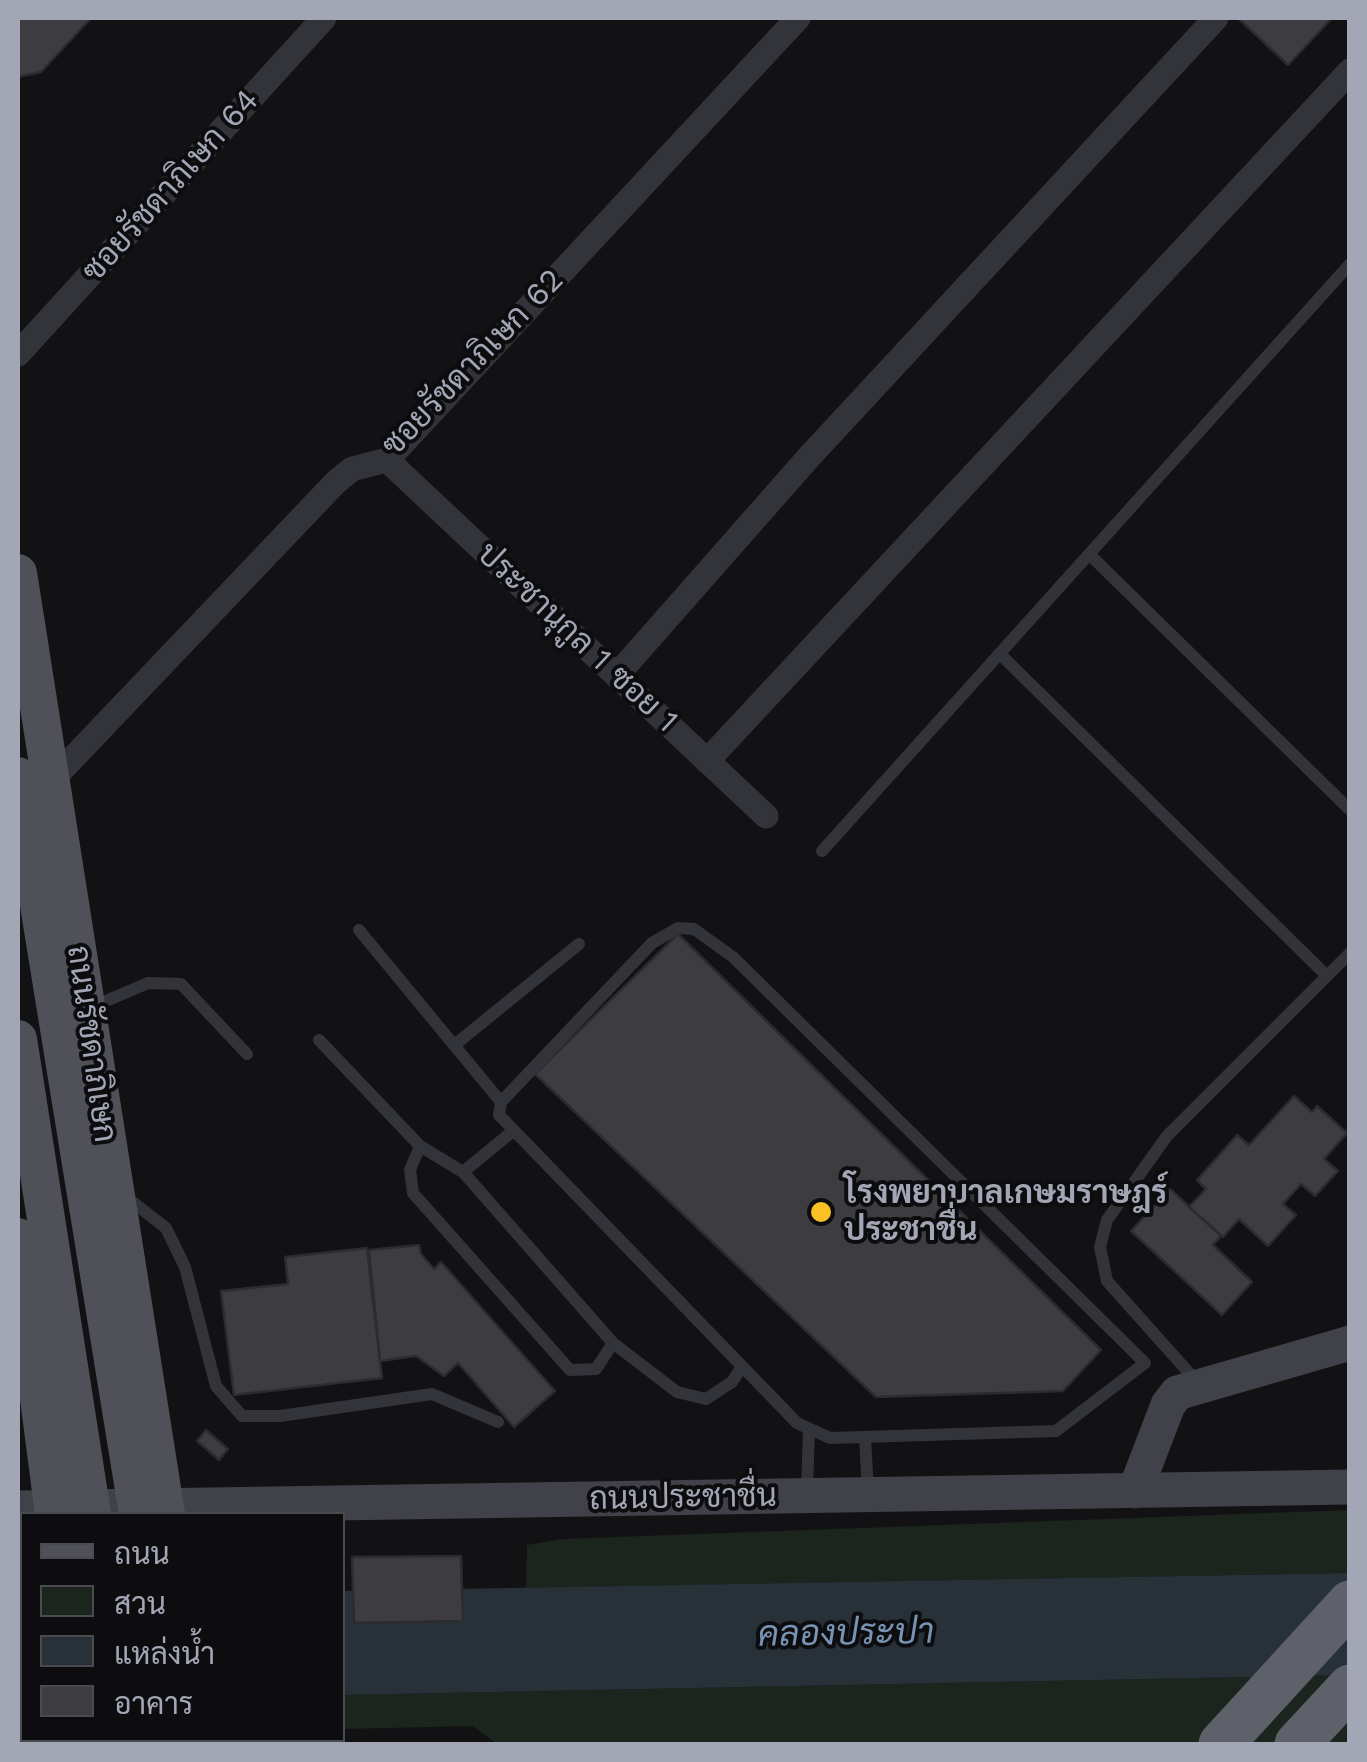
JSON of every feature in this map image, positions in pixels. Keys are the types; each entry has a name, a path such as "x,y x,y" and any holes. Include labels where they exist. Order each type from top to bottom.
{"highway":[{"path":"1221,1744 1350,1602"},
{"path":"1298,1744 1350,1687"}],"main road":[{"name":"ถนนรัชดาภิเษก","path":"18,573 35,778 156,1512"},
{"name":"ถนนรัชดาภิเษก","path":"35,778 86,1013 156,1512"},
{"path":"18,1070 49,1068 71,1051 86,1013"},
{"path":"18,1039 92,1512"},
{"path":"18,1237 42,1510"},
{"path":"1136,1491 1168,1404 1178,1393 1350,1343"},
{"name":"ถนนประชาชื่น","path":"42,1510 156,1512 868,1494 1350,1487"}],"street":[{"name":"ซอยรัชดาภิเษก 64","path":"18,354 324,18"},
{"name":"ซอยรัชดาภิเษก 62","path":"35,778 336,482 352,469 388,460 798,18"},
{"path":"616,675 809,457 1216,18"},
{"path":"707,761 1350,71"},
{"name":"ประชานุกูล 1 ซอย 1","path":"388,460 766,816"}],"lane":[{"path":"822,851 1350,264"},
{"path":"1090,554 1350,810"},
{"path":"1000,654 1327,976"},
{"path":"694,929 733,957 1146,1363 1056,1431 830,1438 797,1423 513,1131 500,1116 502,1102 652,943 669,931 694,929"},
{"path":"359,930 457,1043 474,1072 502,1102"},
{"path":"457,1043 579,944"},
{"path":"1201,1386 1107,1282 1100,1247 1106,1220 1166,1136 1350,952"},
{"path":"86,1013 148,983 181,984 248,1054"},
{"path":"319,1040 420,1146 463,1172 613,1343 677,1392 692,1398 720,1392 741,1368"},
{"path":"463,1172 513,1131"},
{"path":"420,1146 410,1170 414,1193 570,1370 596,1370 613,1343"},
{"path":"112,1186 166,1228 184,1267 216,1386 242,1416 268,1417 432,1394 498,1422"},
{"path":"807,1496 809,1428"},
{"path":"865,1437 868,1494"}],"green space":[{"path":"1349,1510 1349,1573 526,1588 527,1545 562,1539"},
{"path":"1349,1675 1349,1744 497,1744 473,1726 345,1729 345,1695"}],"water":[{"name":"คลองประปา","path":"1349,1573 1349,1675 345,1695 345,1591"}],"building":[{"path":"18,18 91,18 41,72 18,77"},
{"path":"1238,18 1332,18 1288,65"},
{"name":"โรงพยาบาลเกษมราษฎร์ ประชาชื่น","path":"678,934 1101,1350 1063,1391 876,1397 535,1074"},
{"path":"1294,1096 1312,1112 1317,1106 1347,1133 1324,1159 1338,1171 1315,1196 1301,1184 1283,1204 1296,1215 1268,1246 1239,1219 1223,1237 1189,1207 1206,1189 1197,1180 1237,1135 1249,1145"},
{"path":"1170,1189 1221,1236 1213,1245 1252,1282 1222,1315 1131,1231"},
{"path":"419,1245 421,1254 434,1269 441,1262 555,1391 514,1427 458,1363 444,1376 416,1356 380,1361 369,1250"},
{"path":"367,1248 382,1378 234,1395 221,1291 288,1284 285,1257"},
{"path":"206,1430 228,1449 219,1460 197,1441"},
{"path":"461,1556 463,1621 354,1623 352,1557"}],"place":[{"name":"โรงพยาบาลเกษมราษฎร์ ประชาชื่น","path":"821,1212"}]}
